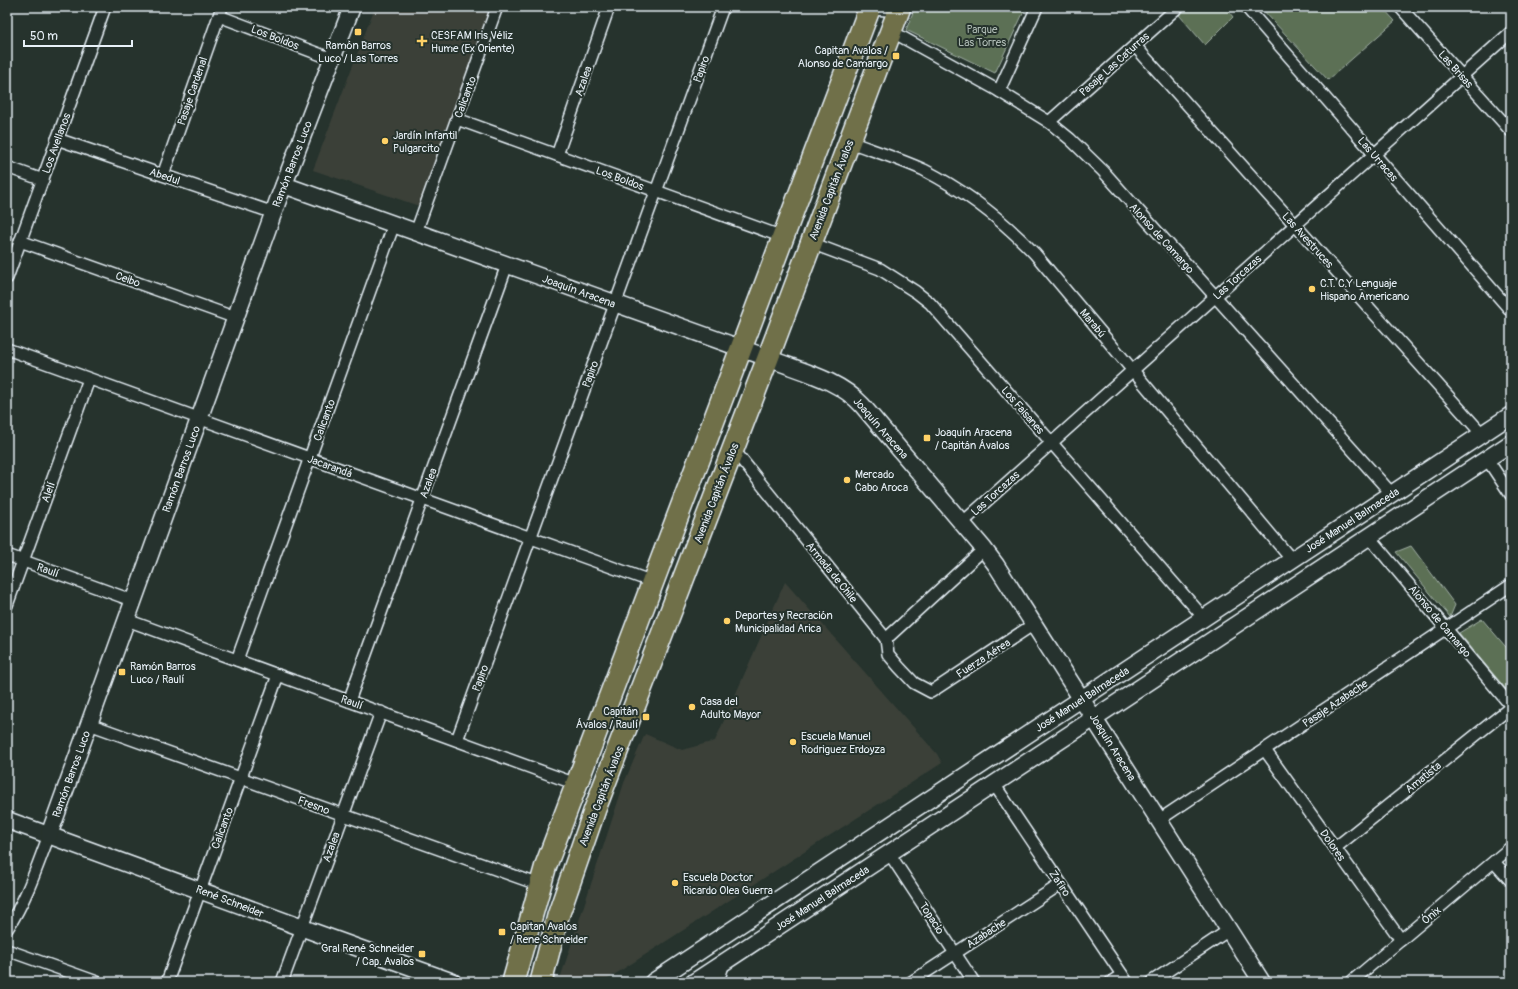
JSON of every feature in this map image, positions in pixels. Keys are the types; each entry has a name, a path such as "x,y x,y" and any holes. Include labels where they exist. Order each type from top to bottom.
{"highway":[{"path":"513,982 540,885 576,784 870,7"},
{"name":"Avenida Capitán Ávalos","path":"541,982 554,927 575,864 900,8"}],"street":[{"name":"Los Avellanos","path":"7,278 105,7"},
{"name":"Ramón Barros Luco","path":"7,929 21,906 30,887 284,185 352,7"},
{"name":"Calicanto","path":"416,232 497,7"},
{"name":"Azalea","path":"558,155 609,7"},
{"name":"Papiro","path":"457,740 723,7"},
{"path":"878,7 900,8"},
{"path":"999,91 1037,7"},
{"name":"Pasaje Las Caturras","path":"1049,122 1178,7"},
{"name":"Las Urracas","path":"1246,7 1511,311"},
{"name":"Las Brisas","path":"1400,7 1511,131"},
{"name":"Los Boldos","path":"220,11 332,59"},
{"name":"Pasaje Cardenal","path":"163,175 220,11"},
{"name":"Alonso de Camargo","path":"891,31 999,91 1049,122 1070,139 1103,171 1392,494"},
{"name":"Las Torcazas","path":"962,522 1511,32"},
{"name":"Las Avestruces","path":"1135,46 1482,434"},
{"name":"Los Boldos","path":"457,119 783,237"},
{"name":"Abedul","path":"57,139 274,213"},
{"name":"Marabú","path":"850,142 922,170 972,199 997,217 1035,254 1292,560"},
{"path":"7,167 43,180"},
{"name":"Joaquín Aracena","path":"284,185 768,358 838,385 856,398 962,522 984,549 1006,580 1262,982"},
{"name":"Calicanto","path":"237,660 394,224"},
{"name":"Ceibo","path":"20,241 236,318"},
{"name":"Los Faisanes","path":"811,243 880,269 916,292 930,303 1204,618"},
{"name":"Azalea","path":"349,701 507,265"},
{"name":"Jacarandá","path":"7,349 653,582"},
{"name":"Alelí","path":"7,605 89,379"},
{"name":"José Manuel Balmaceda","path":"653,982 1511,415"},
{"name":"José Manuel Balmaceda","path":"694,982 1511,443"},
{"name":"Armada de Chile","path":"733,449 886,639 888,654 914,682 931,692"},
{"path":"1487,459 1511,495"},
{"name":"Alonso de Camargo","path":"1369,537 1511,707"},
{"path":"886,639 984,549"},
{"name":"Raulí","path":"7,556 134,601"},
{"name":"Pasaje Azabache","path":"1159,820 1511,585"},
{"name":"Raulí","path":"127,620 576,784"},
{"name":"Fuerza Aérea","path":"931,692 1034,624"},
{"name":"Calicanto","path":"167,982 278,675"},
{"name":"Amatista","path":"1335,848 1511,707"},
{"name":"Azalea","path":"282,982 381,712"},
{"name":"Fresno","path":"89,724 540,885"},
{"name":"Dolores","path":"1265,750 1401,940"},
{"name":"Zafiro","path":"994,784 1124,978"},
{"name":"René Schneider","path":"7,820 453,982"},
{"name":"Ónix","path":"1351,982 1511,847"},
{"name":"Topacio","path":"889,853 974,982"},
{"path":"1494,862 1511,881"},
{"name":"Azabache","path":"911,982 1061,884"},
{"path":"1151,982 1229,930"},
{"path":"7,950 97,982"},
{"path":"718,982 724,962"},
{"path":"1111,982 1124,978"}],"shaded area":[{"path":"375,7 495,7 422,207 313,170"},
{"path":"785,582 937,754 942,763 603,982 559,982 624,783 645,734 682,750 715,741"}],"green space":[{"name":"Parque Las Torres","path":"915,7 1026,7 995,73 906,30"},
{"path":"1189,7 1225,7 1233,17 1205,45 1179,15"},
{"path":"1260,7 1382,7 1395,21 1328,80"},
{"path":"1411,546 1455,605 1450,617 1396,552"},
{"path":"1482,619 1511,653 1511,695 1459,633"}],"place":[{"name":"Ramón Barros Luco / Las Torres","path":"358,32"},
{"name":"CESFAM Iris Véliz Hume (Ex Oriente)","path":"422,41"},
{"name":"Capitan Avalos / Alonso de Camargo","path":"896,56"},
{"name":"Jardín Infantil Pulgarcito","path":"385,141"},
{"name":"C.T. C.Y Lenguaje Hispano Americano","path":"1312,289"},
{"name":"Joaquín Aracena / Capitán Ávalos","path":"927,438"},
{"name":"Mercado Cabo Aroca","path":"847,480"},
{"name":"Deportes y Recración Municipalidad Arica","path":"727,621"},
{"name":"Ramón Barros Luco / Raulí","path":"122,672"},
{"name":"Casa del Adulto Mayor","path":"692,707"},
{"name":"Capitán Ávalos / Raulí","path":"646,717"},
{"name":"Escuela Manuel Rodriguez Erdoyza","path":"793,742"},
{"name":"Escuela Doctor Ricardo Olea Guerra","path":"675,883"},
{"name":"Capitan Avalos / Rene Schneider","path":"502,932"},
{"name":"Gral René Schneider / Cap. Avalos","path":"422,954"}]}
